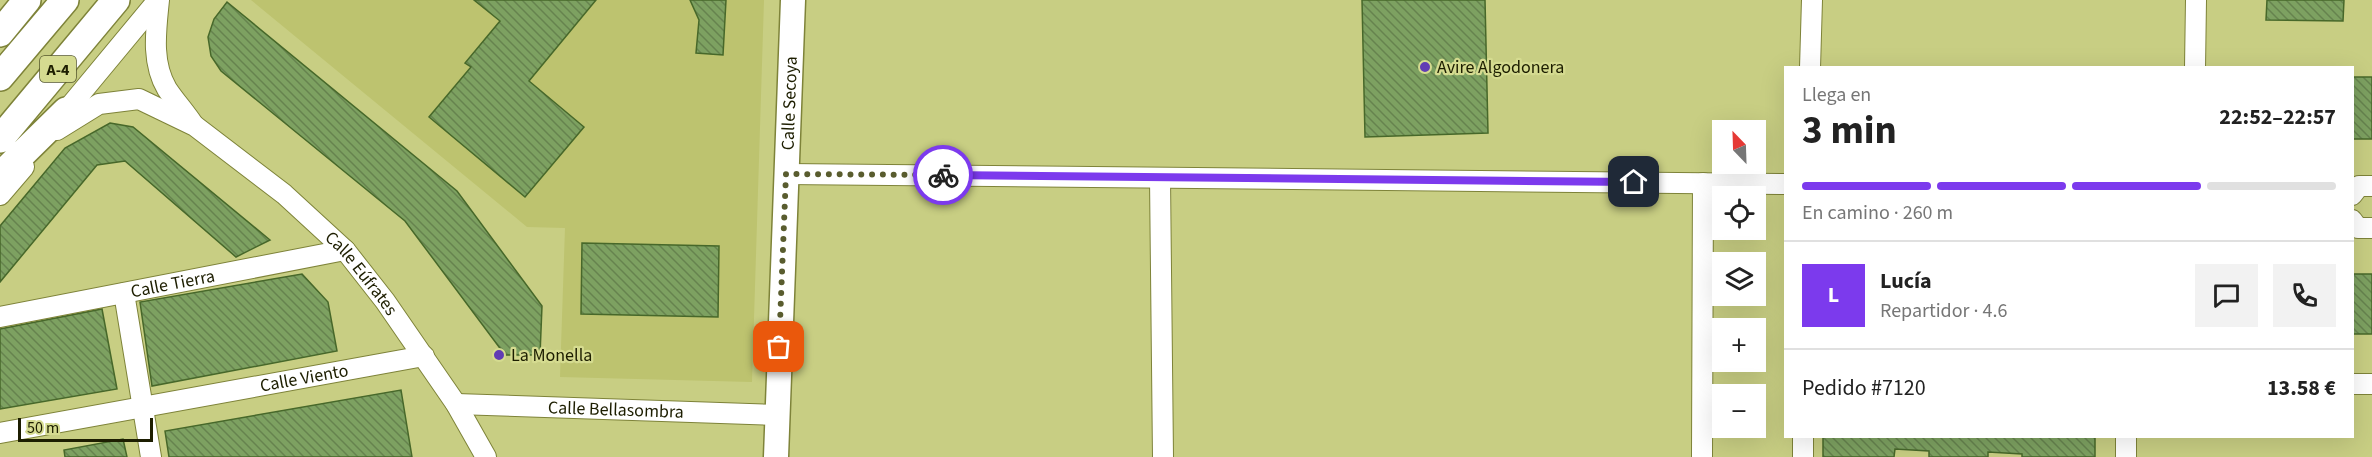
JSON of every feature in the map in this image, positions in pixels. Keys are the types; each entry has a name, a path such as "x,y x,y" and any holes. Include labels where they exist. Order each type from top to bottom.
{"highway":[{"path":"0,33 27,0"},
{"name":"A-4","path":"0,77 65,0"},
{"name":"A-4","path":"0,138 116,0"},
{"path":"0,176 61,120"}],"main road":[{"name":"Calle Secoya","path":"776,457 793,0"}],"street":[{"path":"0,195 159,0"},
{"path":"159,0 155,32 156,57 166,88 195,126"},
{"path":"1810,66 1812,0"},
{"path":"2195,66 2196,0"},
{"path":"61,120 99,104 139,99 195,126"},
{"name":"Calle Eúfrates","path":"195,126 284,194 345,250 424,356 456,404 486,457"},
{"path":"786,174 1784,184"},
{"path":"1160,177 1163,457"},
{"path":"1702,457 1703,183"},
{"path":"2354,193 2360,186 2372,186"},
{"path":"2354,223 2358,228 2372,228"},
{"name":"Calle Tierra","path":"0,317 345,250"},
{"path":"124,293 151,457"},
{"name":"Calle Viento","path":"0,433 424,356"},
{"path":"2354,384 2372,384"},
{"name":"Calle Bellasombra","path":"456,404 777,415"},
{"path":"1803,438 1803,457"},
{"path":"2126,438 2126,457"}],"shaded area":[{"path":"251,0 764,0 752,382 560,377 565,228 527,227"}],"building":[{"path":"474,0 596,0 529,81 584,127 525,197 429,117 471,67 465,63 500,21"},
{"path":"690,0 726,0 723,55 696,53 699,20"},
{"name":"Avire Algodonera","path":"1362,0 1485,0 1488,133 1365,137"},
{"path":"2267,0 2344,0 2343,21 2266,20"},
{"path":"227,2 457,191 542,306 540,355 505,355 405,221 221,71 211,56 208,37 214,19"},
{"path":"2354,77 2372,77 2372,139 2354,139"},
{"path":"110,123 133,127 270,240 236,257 125,161 97,165 0,282 0,226 65,148"},
{"path":"582,243 719,246 718,317 581,314"},
{"path":"302,274 328,302 337,351 152,386 140,302"},
{"path":"2354,274 2372,274 2372,334 2354,334"},
{"path":"102,309 117,389 0,409 0,329"},
{"path":"401,390 412,457 169,457 165,431"},
{"path":"1823,438 2095,438 2095,457 2022,457 2022,454 1988,452 1988,457 1929,457 1929,451 1895,449 1894,457 1823,457"},
{"path":"123,439 127,457 65,457 64,450"}],"way so far":[{"path":"779,347 786,174 943,175"}],"place":[{"name":"Avire Algodonera","path":"1425,67"},
{"name":"La Monella","path":"499,355"}],"route":[{"path":"943,175 1634,182"}]}
